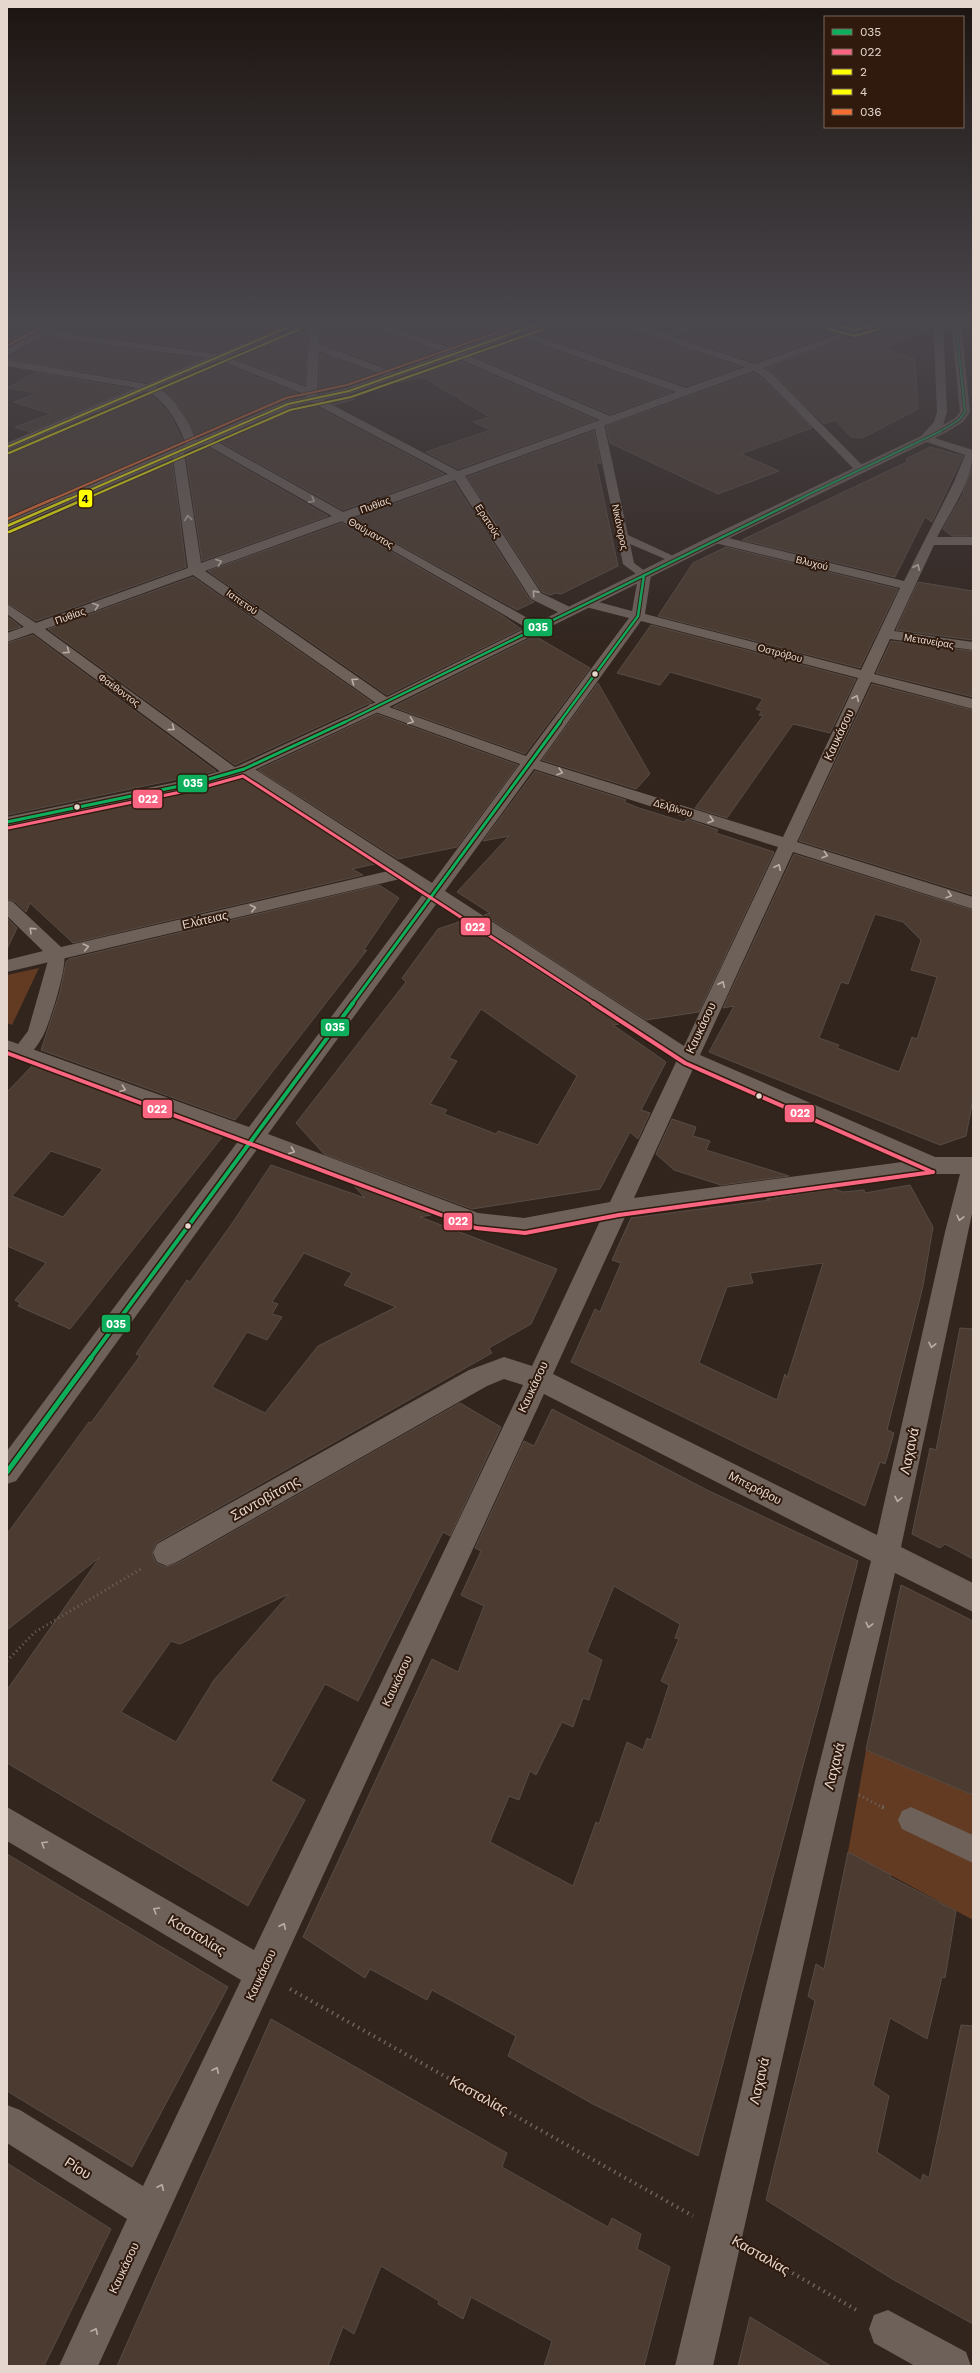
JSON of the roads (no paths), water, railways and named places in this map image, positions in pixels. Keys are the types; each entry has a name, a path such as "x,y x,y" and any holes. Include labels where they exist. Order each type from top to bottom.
{"street":[{"path":"7,447 38,434"},
{"path":"187,434 192,445"},
{"path":"7,526 219,434"},
{"name":"Ερατούς","path":"381,434 458,475 536,596 568,612"},
{"name":"Πυθίας","path":"7,638 572,434"},
{"name":"Νικάνορος","path":"606,434 622,536 629,564 644,575"},
{"path":"825,434 860,469"},
{"path":"925,438 929,434"},
{"path":"7,822 199,782 238,771 380,705 716,539 934,434"},
{"name":"Καυκάσου","path":"78,2366 262,1973 537,1378 618,1209 929,541 966,483 971,453 925,438"},
{"name":"Θαύμαντος","path":"205,440 536,628"},
{"path":"178,452 195,570"},
{"path":"622,536 676,560"},
{"name":"Βλυχού","path":"716,539 908,586"},
{"path":"929,541 973,541"},
{"name":"Ιαπετού","path":"195,570 380,705"},
{"path":"7,1472 256,1138 433,894 638,616 644,575"},
{"name":"Οστρόβου","path":"587,603 973,704"},
{"name":"Φαέθοντος","path":"7,608 238,771 402,873 688,1058 932,1166 972,1174"},
{"name":"Μετανείρας","path":"886,634 973,646"},
{"name":"Δελβίνου","path":"380,705 530,763 973,903"},
{"name":"Ελάτειας","path":"7,966 402,873"},
{"path":"7,906 57,954 56,968 36,1033 12,1055 256,1138 477,1222 524,1226 618,1209 932,1166"},
{"name":"Λαχανά","path":"694,2366 830,1781 886,1555 972,1174"},
{"name":"Σαντοβίτσης","path":"166,1553 478,1378 504,1368 537,1378"},
{"name":"Μπερόβου","path":"537,1378 973,1598"},
{"path":"911,1820 973,1849"},
{"name":"Κασταλίας","path":"7,1823 262,1973"},
{"name":"Ρίου","path":"7,2123 150,2212"},
{"path":"888,2329 952,2366"}]}
